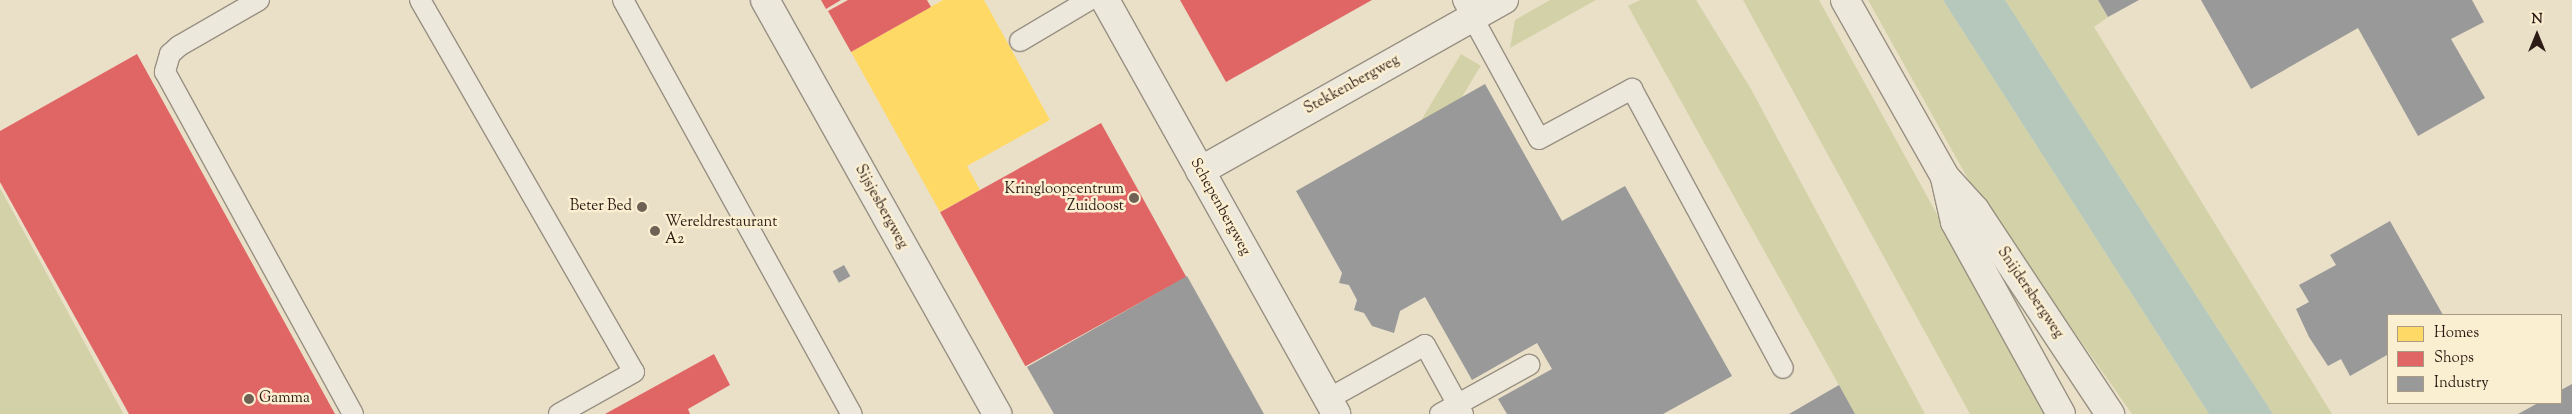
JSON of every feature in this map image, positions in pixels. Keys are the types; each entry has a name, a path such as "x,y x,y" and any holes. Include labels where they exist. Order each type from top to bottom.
{"street":[{"name":"Sijsjesbergweg","path":"765,0 997,414"},
{"name":"Schepenbergweg","path":"1105,0 1332,407"},
{"name":"Stekkenbergweg","path":"1200,170 1468,9 1504,0"},
{"name":"Snijdersbergweg","path":"1845,0 1945,177 1975,210 2110,414"},
{"name":"Snijdersbergweg","path":"1945,177 1955,222 2060,414"}],"lane":[{"path":"259,0 170,54 166,63 167,80 354,414"},
{"path":"420,0 634,372 559,414"},
{"path":"623,0 852,414"},
{"path":"1020,41 1089,0"},
{"path":"1468,9 1539,139 1632,89 1783,368"},
{"path":"1332,407 1425,346 1460,409"},
{"path":"1440,414 1460,409 1529,365"}],"shaded area":[{"path":"1550,0 1596,0 1510,48 1515,20"},
{"path":"1640,0 1696,0 1751,89 1925,414 1855,414 1628,6"},
{"path":"1743,0 1819,0 2047,414 1970,414"},
{"path":"1868,0 1943,0 2209,414 2132,414 1973,188"},
{"path":"1943,0 2005,0 2273,414 2209,414"},
{"path":"2005,0 2098,0 2108,17 2094,27 2332,414 2273,414"},
{"path":"1461,54 1481,66 1368,253 1349,241"},
{"path":"0,188 123,413 123,414 0,414"}],"building: Homes":[{"path":"943,0 984,0 1050,120 967,166 980,190 940,212 851,52"}],"building: Shops":[{"path":"821,0 841,0 826,9"},
{"path":"848,0 927,0 931,7 851,52 828,11"},
{"path":"1180,0 1372,0 1226,82"},
{"path":"137,54 335,414 129,414 0,182 0,131"},
{"path":"1101,123 1186,277 1025,366 940,212"},
{"path":"714,354 730,385 688,409 690,414 605,414"}],"building: Industry":[{"path":"2098,0 2139,0 2108,17"},
{"path":"2201,0 2472,0 2484,22 2451,39 2485,98 2418,136 2358,28 2251,89"},
{"path":"1485,84 1562,221 1625,186 1732,376 1663,414 1507,414 1498,399 1552,369 1537,343 1472,380 1425,297 1400,311 1394,333 1372,326 1364,313 1354,310 1357,300 1349,285 1339,283 1342,273 1296,191"},
{"path":"2390,221 2442,314 2387,314 2387,355 2350,376 2341,359 2328,366 2309,337 2296,309 2309,302 2299,285 2336,265 2330,255"},
{"path":"844,265 850,276 839,283 833,271"},
{"path":"1187,276 1264,414 1054,414 1027,367"},
{"path":"2572,384 2572,414 2518,414 2536,404 2562,404 2562,389"},
{"path":"1839,385 1855,414 1789,414"}],"place":[{"name":"Kringloopcentrum Zuidoost","path":"1134,198"},
{"name":"Beter Bed","path":"642,207"},
{"name":"Wereldrestaurant A2","path":"655,231"},
{"name":"Gamma","path":"249,399"}]}
